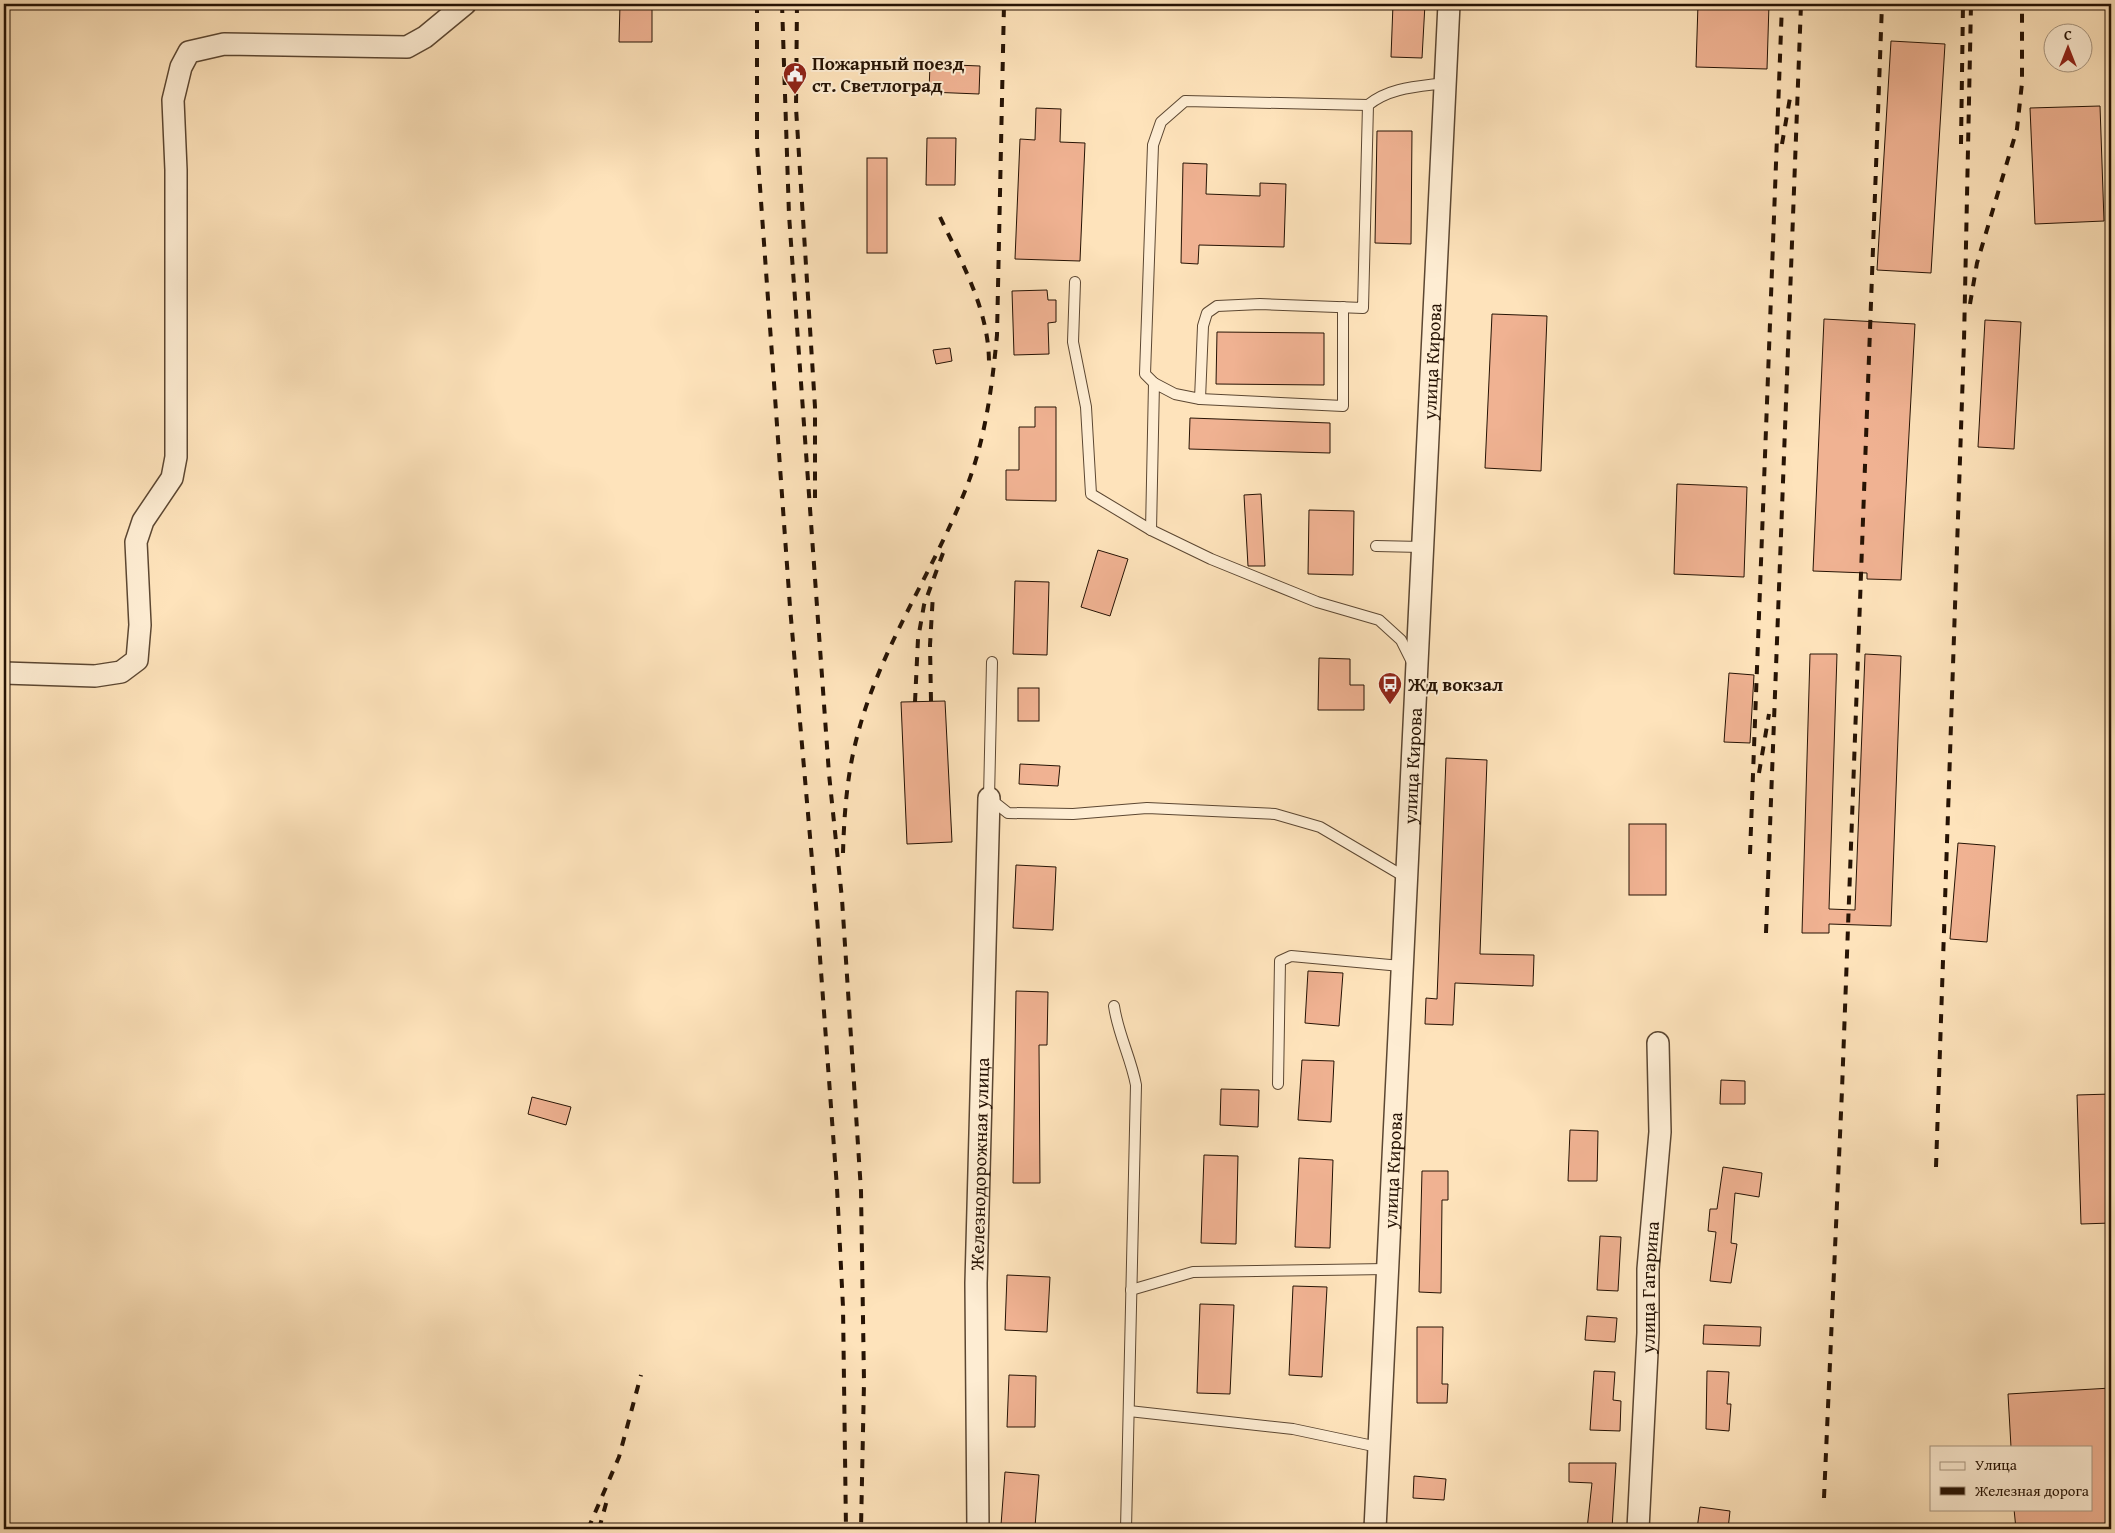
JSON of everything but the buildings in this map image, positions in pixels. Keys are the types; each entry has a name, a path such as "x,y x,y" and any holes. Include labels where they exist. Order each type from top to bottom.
{"street":[{"path":"4,673 94,676 121,672 137,660 140,624 136,542 143,521 172,478 176,456 176,170 173,100 181,67 189,52 224,44 407,48 425,37 465,4"},
{"name":"улица Кирова","path":"1374,1529 1448,4"},
{"name":"Железнодорожная улица","path":"978,1529 976,1283 989,798"},
{"name":"улица Гагарина","path":"1638,1529 1648,1333 1648,1269 1660,1132 1658,1043"}],"lane":[{"path":"1343,307 1343,406 1200,399 1175,394 1154,383 1145,374 1153,145 1161,122 1185,101 1368,105 1380,96 1408,87 1437,84"},
{"path":"1200,399 1203,326 1207,314 1217,306 1260,304 1363,308 1368,105"},
{"path":"1075,282 1073,342 1086,407 1091,494 1151,530 1210,559 1317,602 1379,620 1401,640 1415,670"},
{"path":"1151,530 1154,383"},
{"path":"1376,546 1421,547"},
{"path":"992,662 989,798 1008,813 1073,814 1148,808 1275,814 1320,827 1405,877"},
{"path":"1278,1084 1280,961 1290,956 1401,966"},
{"path":"1114,1006 1117,1028 1133,1066 1136,1085 1126,1529"},
{"path":"1131,1290 1193,1272 1387,1269"},
{"path":"1129,1411 1293,1429 1378,1447"}],"railway":[{"path":"757,4 757,145 790,607 817,917 837,1188 843,1307 846,1529"},
{"path":"782,4 789,215 829,774 842,899 861,1191 864,1382 861,1529"},
{"path":"797,4 796,108 815,407 815,498"},
{"path":"843,853 848,780 857,737 867,705 892,643 952,522 965,491 978,453 987,414 997,335 1004,4"},
{"path":"1750,854 1782,4"},
{"path":"1766,933 1801,4"},
{"path":"1824,1498 1842,1090 1882,4"},
{"path":"1961,144 1963,4"},
{"path":"1936,1167 1964,341 1971,4"},
{"path":"1970,304 1977,263 2017,129 2022,83 2022,4"},
{"path":"1782,144 1791,92"},
{"path":"940,217 973,287 984,324 988,343 989,363"},
{"path":"915,702 918,639 924,605 943,553"},
{"path":"931,701 930,645 933,594"},
{"path":"1759,773 1769,714"},
{"path":"588,1529 619,1457 641,1375"},
{"path":"599,1529 607,1500"}],"place":[{"name":"Пожарный поезд ст. Светлоград","path":"795,95"},
{"name":"Жд вокзал","path":"1390,705"}]}
